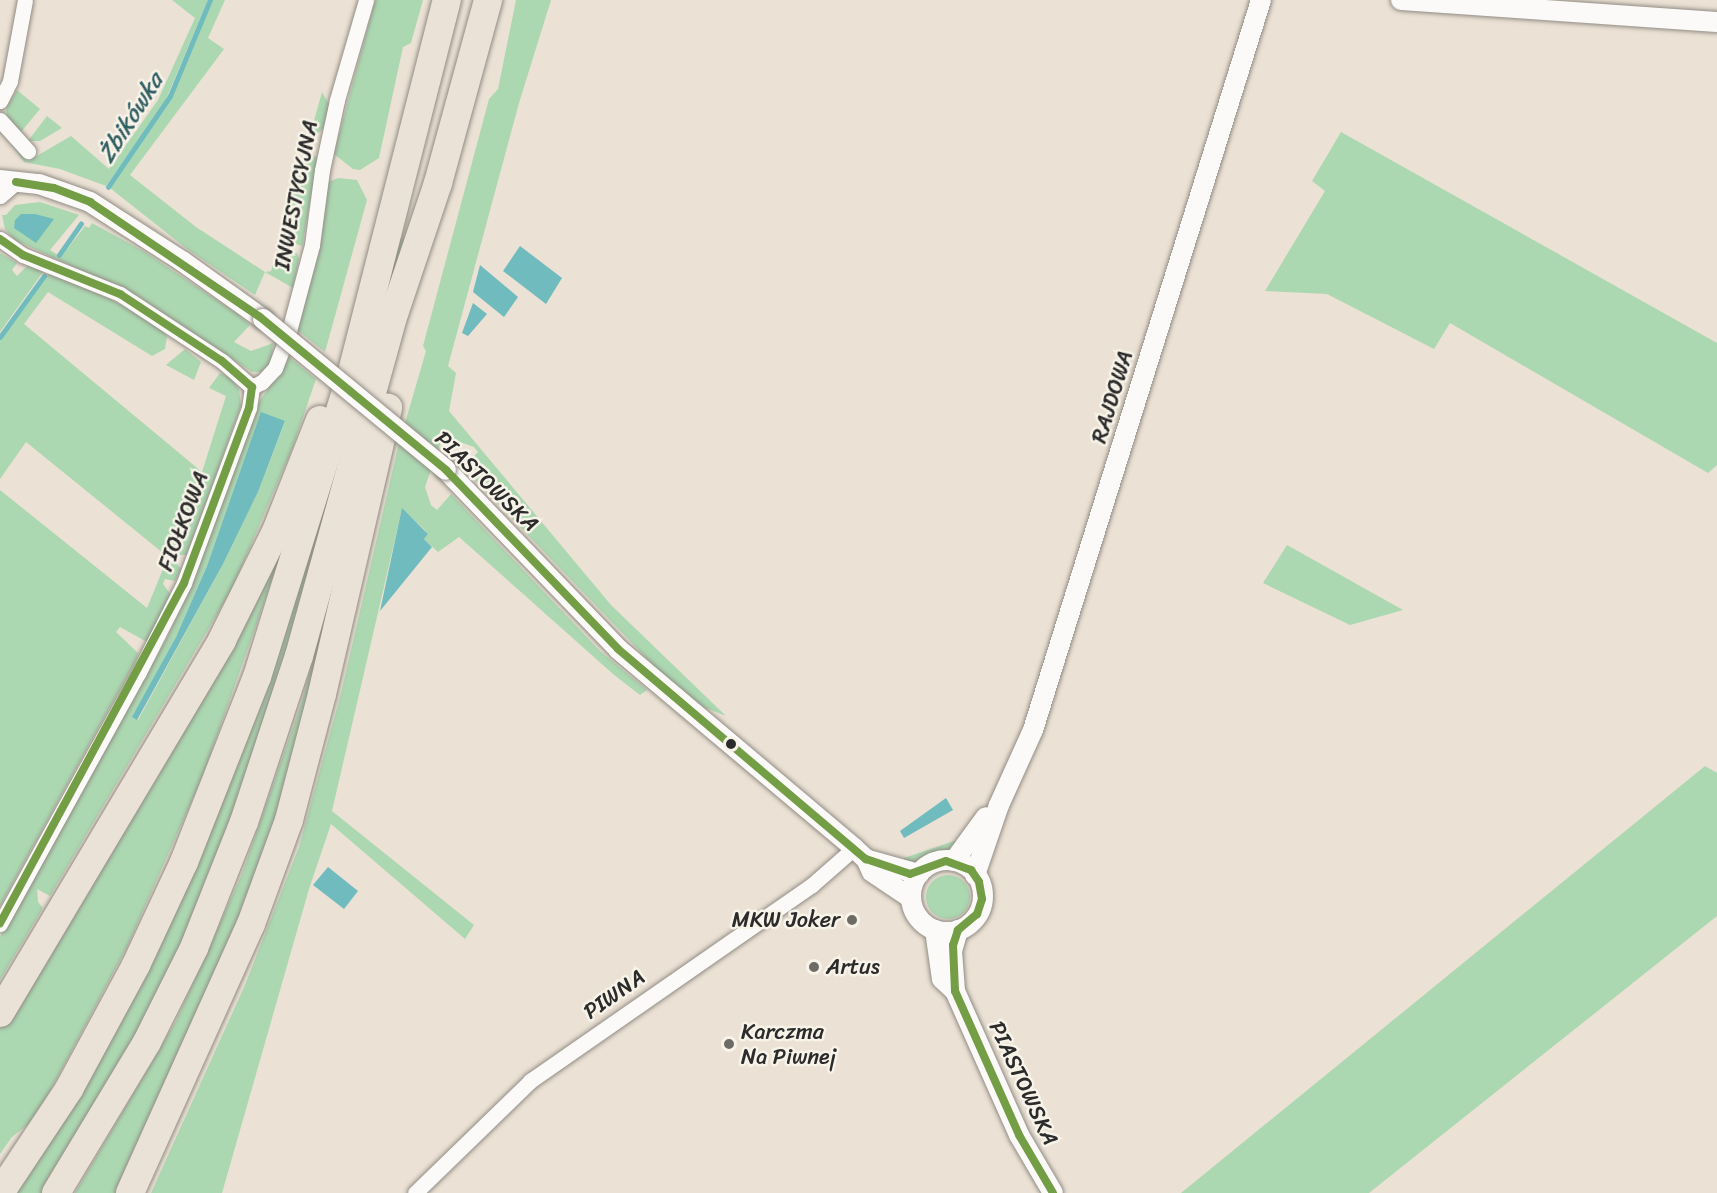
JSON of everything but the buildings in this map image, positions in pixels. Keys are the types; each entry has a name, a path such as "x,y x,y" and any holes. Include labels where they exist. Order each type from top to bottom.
{"highway":[{"path":"0,1193 57,1107 106,1022 160,915 222,770 257,677 347,390 404,159 447,0"},
{"path":"56,1193 120,1091 152,1032 198,938 244,822 299,656 395,311 438,183 488,0"},
{"path":"0,1013 194,690 277,529 327,399 388,187 404,159"},
{"path":"130,1193 251,924 295,798 423,265 438,183"}],"street":[{"path":"0,101 10,81 25,0"},
{"name":"INWESTYCYJNA","path":"252,387 262,382 276,368 289,331 312,245 322,170 337,100 366,0"},
{"name":"RAJDOWA","path":"975,875 999,805 1033,730 1261,0"},
{"path":"1401,0 1717,22"},
{"path":"0,120 28,151"},
{"path":"0,196 8,181"},
{"name":"PIASTOWSKA","path":"8,181 39,184 82,199 111,214 263,319 446,470 618,649 860,854 872,872 911,898"},
{"path":"0,239 23,255 120,294 213,356 252,387"},
{"name":"FIOŁKOWA","path":"0,924 140,672 184,583 249,408 252,387"},
{"name":"RAJDOWA","path":"954,861 999,805"},
{"name":"PIASTOWSKA","path":"860,854 919,874"},
{"name":"PIWNA","path":"415,1193 530,1081 860,854"},
{"path":"954,861 975,875 982,890 981,907 972,921 958,930 935,930 918,918 911,898 919,874 938,862 954,861"},
{"name":"PIASTOWSKA","path":"935,930 942,979 955,991"},
{"name":"PIASTOWSKA","path":"958,930 952,951 955,991 1019,1135 1053,1193"}],"green space":[{"path":"172,0 208,0 164,104 106,186 60,169 24,162 9,141 28,161 71,136 109,169 158,100 195,18"},
{"path":"212,0 225,0 208,38 224,49 130,175 196,227 265,272 255,295 187,249 110,188 174,92"},
{"path":"375,0 423,0 411,43 403,47 379,158 360,170 353,169 334,154"},
{"path":"516,0 551,0 519,103 448,366 456,373 449,411 611,605 726,716 703,707 659,671 463,468 478,452 474,447 452,439 440,444 425,487 431,505 437,510 451,494 600,651 647,690 640,695 613,674 459,537 438,552 424,539 428,534 423,528 402,509 332,811 474,925 465,939 331,824 309,889 222,1193 151,1193 245,985 299,847 341,693 398,447 426,351 423,346 489,99 498,89"},
{"path":"17,90 40,109 21,132 7,118 6,108"},
{"path":"322,92 330,106 323,129 313,137 310,135"},
{"path":"47,116 62,128 40,141 28,141"},
{"path":"1341,132 1717,343 1717,465 1708,473 1450,323 1434,349 1327,294 1265,291 1325,191 1312,181"},
{"path":"306,151 318,158 302,246 280,239"},
{"path":"338,178 357,180 367,200 325,352 296,329 321,237 328,182"},
{"path":"40,202 79,215 50,250 61,257 85,226 89,228 92,223 145,252 239,315 250,325 234,342 251,351 273,343 272,361 262,372 252,372 139,297 15,240 5,229 2,215 6,215 15,205"},
{"path":"399,238 405,240 316,566 233,829 144,1030 47,1193 12,1193 158,939"},
{"path":"278,248 297,253 299,259 293,288 265,272 271,271"},
{"path":"0,253 17,263 12,270 17,276 28,265 43,272 0,332"},
{"path":"48,274 94,290 157,325 167,336 165,349 152,356 48,292 24,324 202,472 226,396 209,388 220,373 230,377 239,389 241,406 187,555 177,555 175,561 181,569 175,581 165,579 163,584 171,595 147,642 120,627 116,632 138,653 137,658 0,906 0,490 147,608 168,557 26,442 0,479 0,340"},
{"path":"185,349 201,362 194,380 166,365"},
{"path":"289,357 316,379 292,449 232,589 50,896 37,889 38,902 43,908 0,980 0,937 167,638 192,586 255,408","holes":["261,413 285,422 258,492 223,564 138,720 133,717 176,637 207,566"]},
{"path":"288,535 202,778 127,947 48,1095 30,1123 12,1137 0,1154 0,1029 100,864"},
{"path":"1287,545 1403,610 1350,625 1263,583"},
{"path":"337,575 270,844 121,1193 75,1193 176,1021 242,874 302,701"},
{"path":"1705,766 1717,773 1717,916 1369,1193 1181,1193"},
{"path":"960,839 949,852 913,865 902,863 904,858"},
{"path":"948,875 957,876 964,881 969,888 969,906 964,913 957,918 948,919 939,918 932,913 927,906 926,897 927,888 932,881 939,876"}],"water":[{"path":"21,214 35,214 54,219 36,243 14,228 15,220"},
{"path":"520,246 562,278 546,304 503,271"},
{"path":"480,265 518,297 504,317 473,292"},
{"path":"473,303 487,314 468,336 462,333"},
{"path":"261,412 285,421 258,492 223,564 137,720 132,717 176,637 207,566"},
{"path":"402,508 428,534 424,539 432,547 380,611"},
{"path":"946,798 953,810 904,838 900,831"},
{"path":"328,867 358,891 344,909 313,885"}],"waterway":[{"name":"Żbikówka","path":"108,187 170,96 210,0"},
{"name":"Żbikówka","path":"59,255 81,224"},
{"name":"Żbikówka","path":"0,337 44,276"}],"transit line":[{"path":"16,182 54,188 90,202 260,317 446,470 618,649 866,859 910,874 946,861 971,870 979,882 982,899 977,914 958,930 953,945 955,991 1019,1135 1053,1193"},
{"path":"0,239 23,255 120,294 222,361 252,387 249,408 184,583 0,924"}],"place":[{"name":"MKW Joker","path":"852,920"},
{"name":"Artus","path":"814,967"},
{"name":"Karczma Na Piwnej","path":"729,1044"}]}
